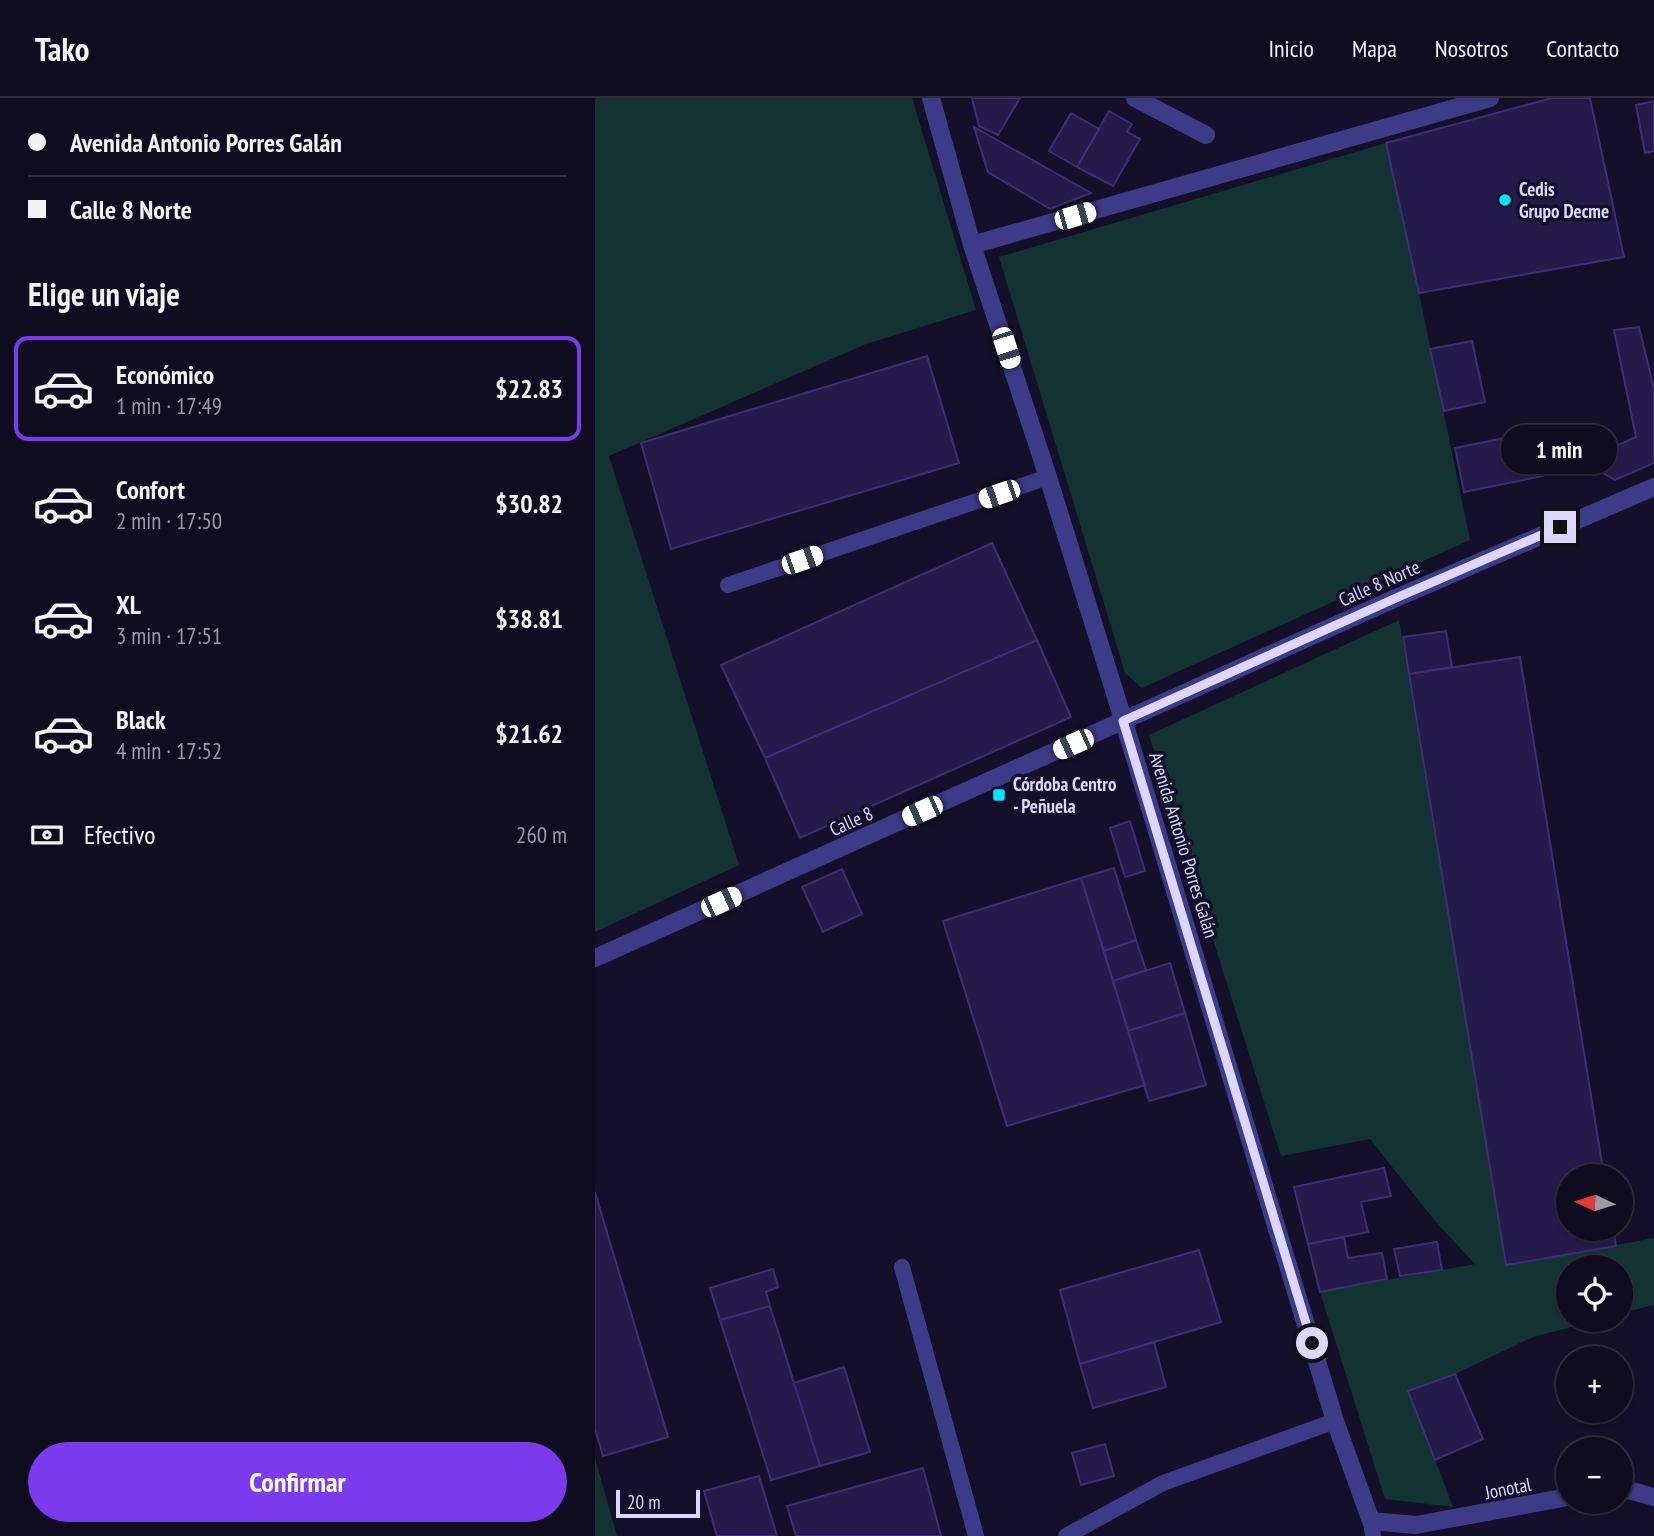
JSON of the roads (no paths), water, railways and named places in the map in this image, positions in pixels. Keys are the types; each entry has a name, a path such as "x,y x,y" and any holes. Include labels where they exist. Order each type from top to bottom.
{"street":[{"name":"Avenida Antonio Porres Galán","path":"931,98 972,245 1048,477 1335,1420 1372,1529 1457,1519"},
{"path":"1135,98 1206,135"},
{"path":"972,245 1490,98"},
{"name":"Calle 8 Norte","path":"1123,721 1396,598 1654,487"},
{"name":"Calle 8","path":"595,958 1123,721"},
{"path":"1633,1491 1654,1497"},
{"name":"Jonotal","path":"1457,1519 1556,1499"}],"lane":[{"path":"728,585 1048,477"},
{"path":"902,1267 976,1536"},
{"path":"1066,1536 1163,1483 1335,1420"}],"place":[{"name":"Cedis Grupo Decme","path":"1505,200"},
{"name":"Córdoba Centro - Peñuela","path":"999,795"}]}
